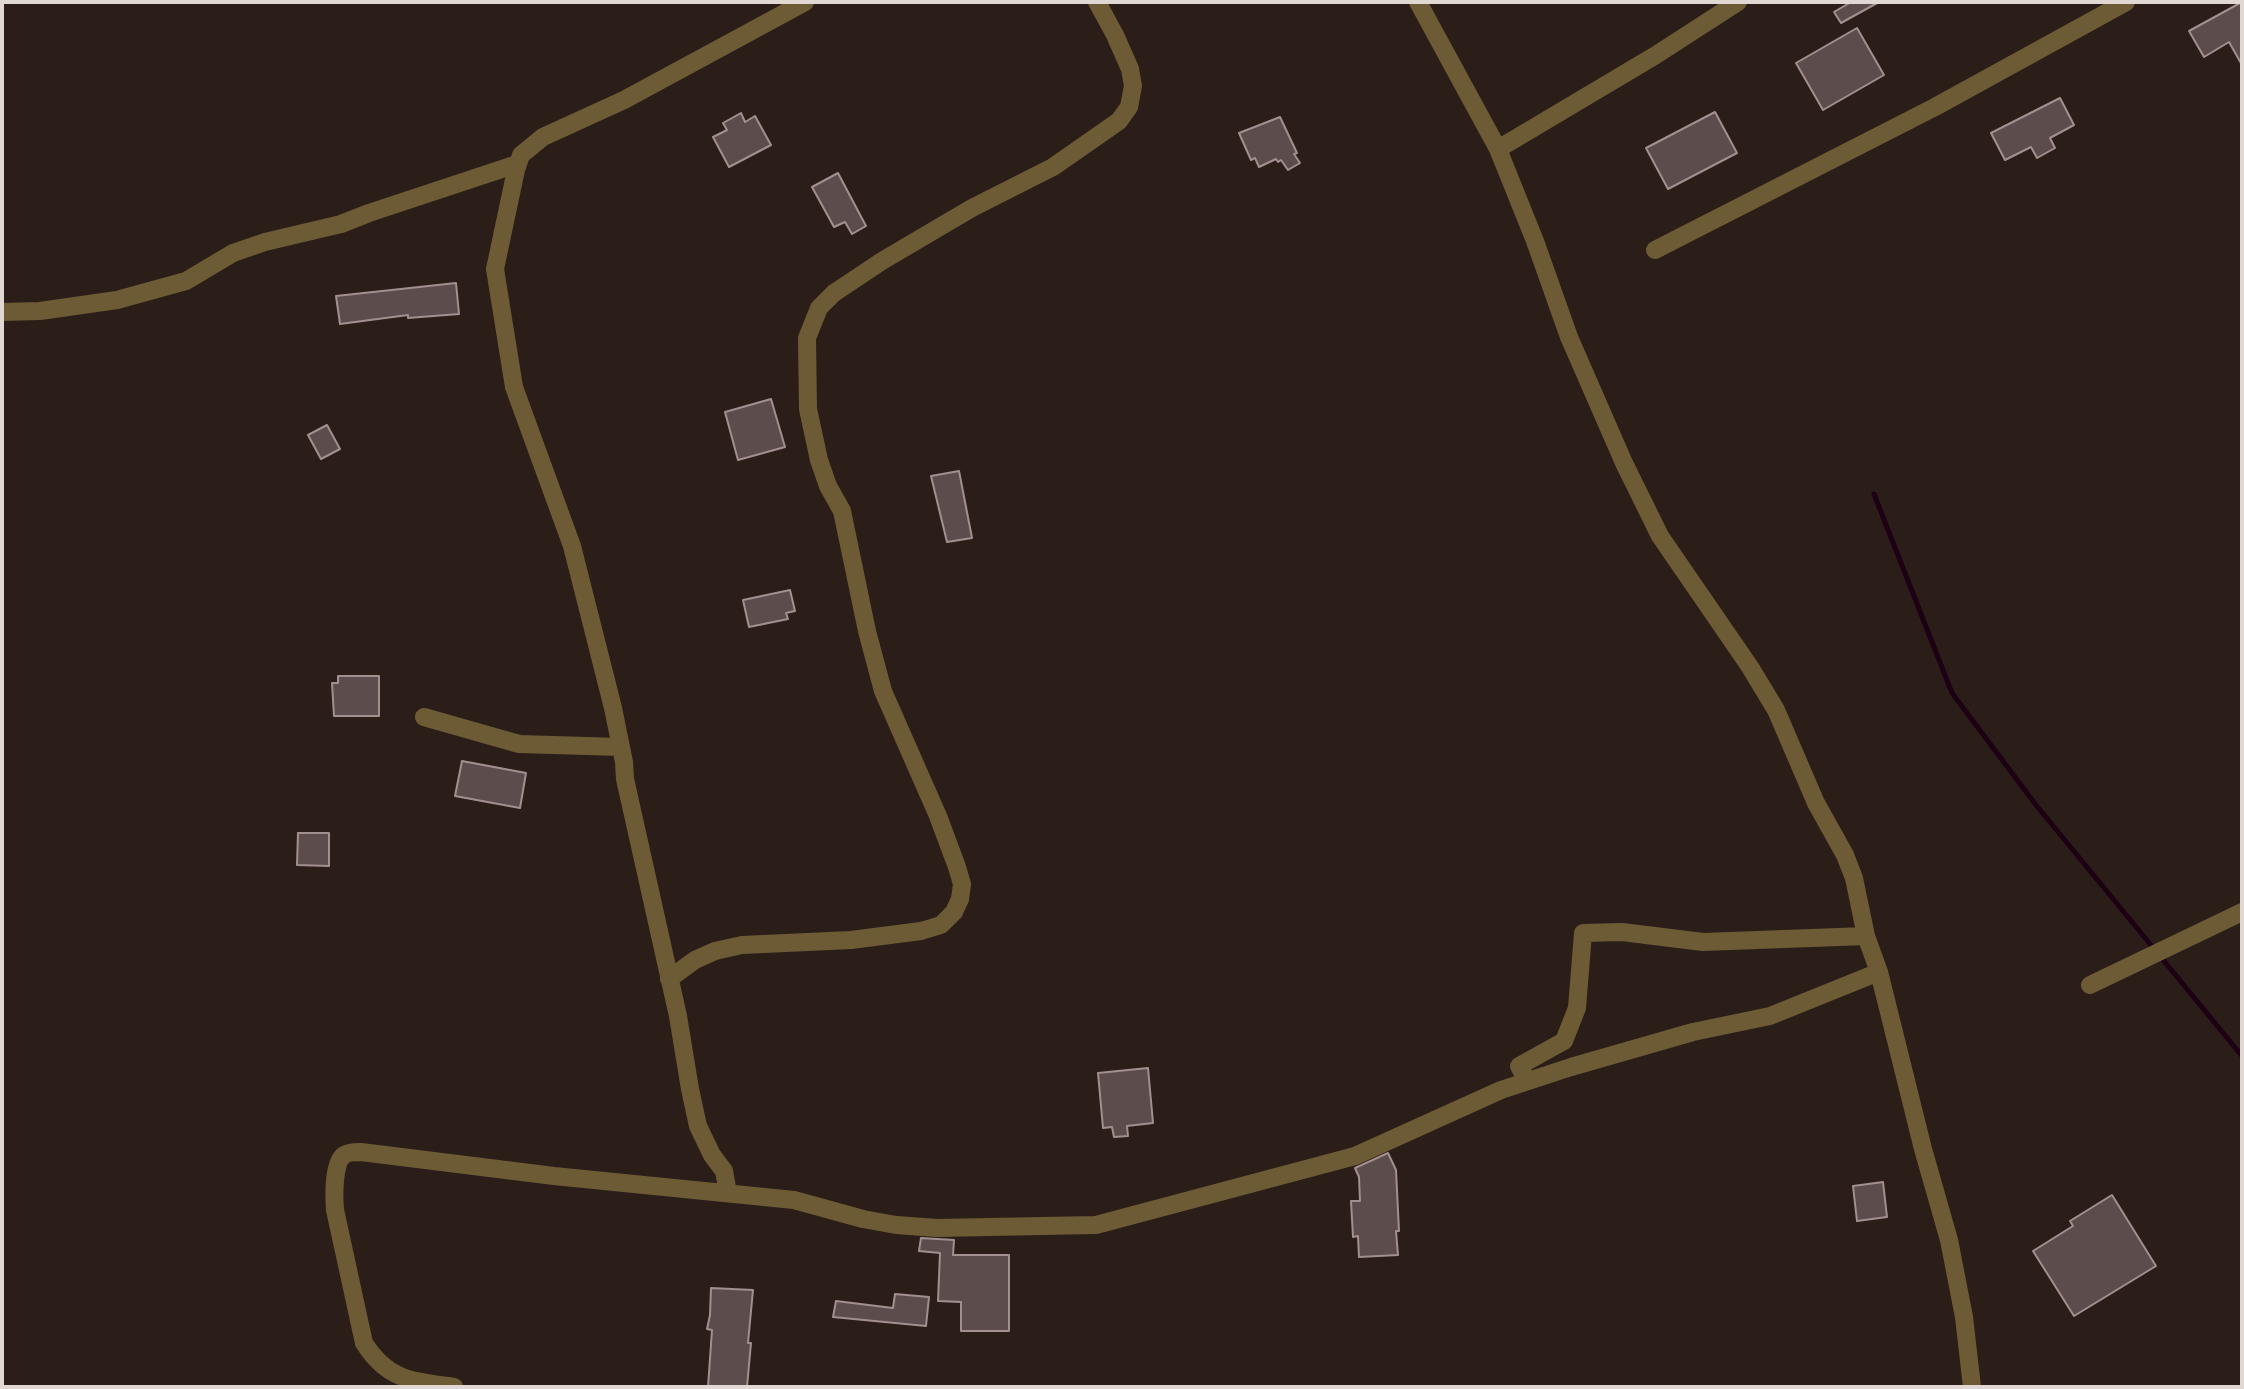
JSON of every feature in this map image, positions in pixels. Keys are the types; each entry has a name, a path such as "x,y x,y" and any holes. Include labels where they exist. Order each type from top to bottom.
{"street":[{"path":"728,1193 724,1171 712,1155 698,1126 592,620 572,546 514,387 495,269 521,155 543,137 624,100 805,2"},
{"path":"669,979 695,960 715,951 742,945 850,940 921,931 941,925 954,912 960,899 962,884 939,816 883,691 867,631 842,511 828,486 819,460 808,409 807,338 819,308 834,293 972,208 1052,166 1119,121 1129,107 1133,86 1130,69 1097,2"},
{"path":"1418,2 1498,149 1535,241 1569,337 1624,463 1660,536 1750,667 1776,710 1816,803 1845,855 1854,878 1866,936 1879,972 1923,1149 1949,1240 1964,1317 1972,1387"},
{"path":"1498,149 1656,55 1738,2"},
{"path":"1655,250 1935,107 2126,2"},
{"path":"2,312 40,311 117,300 186,281 233,253 341,224 517,164"},
{"path":"425,717 519,744 620,747"},
{"path":"2090,985 2242,912"},
{"path":"1527,1081 1519,1066 1564,1041 1577,1008 1583,933 1622,932 1703,942 1866,936"},
{"path":"454,1387 414,1381 385,1369 375,1361 364,1343 335,1210 334,1188 339,1160 346,1154 361,1152 554,1176 801,1201 896,1226 937,1228 1096,1225 1355,1156 1453,1110 1527,1081 1693,1032 1770,1016 1879,972"}],"building":[{"path":"1851,2 1879,2 1841,23 1834,12"},
{"path":"2242,2 2242,65 2229,42 2204,57 2189,31"},
{"path":"1857,28 1884,75 1823,110 1796,63"},
{"path":"2060,98 2074,125 2050,138 2055,148 2037,158 2031,147 2005,160 1991,133"},
{"path":"1715,112 1737,153 1668,189 1646,148"},
{"path":"741,113 745,122 755,116 771,145 729,167 713,137 727,130 723,123"},
{"path":"1280,117 1300,163 1288,170 1281,160 1278,162 1276,159 1259,167 1255,158 1251,160 1239,133"},
{"path":"838,173 866,226 852,234 845,222 834,227 812,187"},
{"path":"456,283 459,314 408,318 408,315 340,324 336,296"},
{"path":"771,399 785,447 738,460 725,412"},
{"path":"327,425 340,449 321,459 308,435"},
{"path":"959,471 972,538 947,542 931,476"},
{"path":"790,590 795,611 786,613 788,619 749,627 743,600"},
{"path":"338,676 379,676 379,716 334,716 332,683 338,683"},
{"path":"462,761 526,773 520,808 455,796"},
{"path":"298,833 329,833 329,866 297,865"},
{"path":"1148,1068 1153,1123 1127,1126 1128,1136 1114,1137 1112,1127 1103,1128 1098,1073"},
{"path":"1388,1153 1396,1170 1398,1255 1359,1257 1358,1236 1353,1237 1351,1201 1360,1201 1359,1177 1355,1168"},
{"path":"1883,1182 1887,1217 1857,1221 1853,1186"},
{"path":"2112,1195 2156,1266 2074,1316 2033,1251 2073,1226 2070,1221"},
{"path":"921,1238 954,1240 953,1255 1009,1255 1009,1331 961,1331 961,1302 938,1301 940,1253 919,1251"},
{"path":"711,1288 753,1290 747,1387 708,1387 712,1330 707,1329"},
{"path":"895,1294 929,1297 926,1326 833,1317 836,1301 893,1308"}],"waterway":[{"path":"1874,494 1952,693 2036,805 2242,1056"}]}
